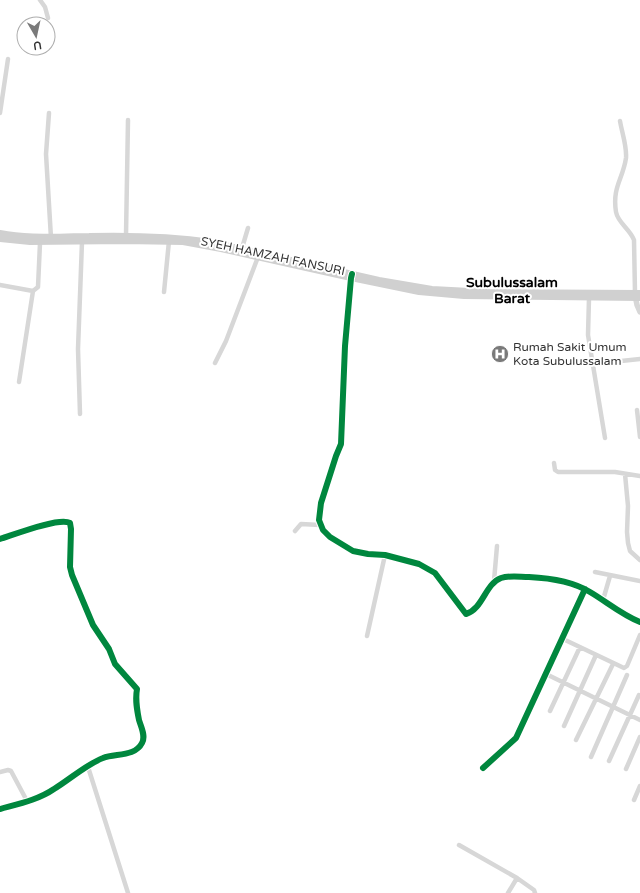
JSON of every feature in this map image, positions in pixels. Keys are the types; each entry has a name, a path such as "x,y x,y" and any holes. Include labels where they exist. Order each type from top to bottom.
{"main road":[{"name":"SYEH HAMZAH FANSURI","path":"0,233 82,242 184,238 242,248 419,292 589,298 638,296"},
{"name":"SYEH HAMZAH FANSURI","path":"0,239 10,241 40,242 51,239 126,235 158,238 221,249 352,276"},
{"name":"SYEH HAMZAH FANSURI","path":"448,293 638,296"}],"street":[{"path":"40,0 45,7 47,16"},
{"path":"0,113 8,59"},
{"path":"49,113 46,154 51,239"},
{"path":"126,235 128,120"},
{"path":"620,121 626,149 626,158 615,191 615,203 618,216 629,229 634,240 638,296 637,305 640,312"},
{"path":"242,248 248,228"},
{"path":"164,292 169,241"},
{"path":"0,286 33,291 37,289 39,285 40,242"},
{"path":"80,414 78,348 82,242"},
{"path":"215,363 226,341 258,257"},
{"path":"352,276 345,346 341,444 321,503 319,514 320,525 330,537 353,551 385,555 419,564 435,572 466,614 478,605 494,581 497,546"},
{"path":"19,382 33,291"},
{"path":"589,298 588,335 604,438"},
{"path":"593,364 640,359"},
{"path":"637,410 640,437"},
{"path":"554,463 554,470 558,472 596,472 640,476"},
{"path":"625,474 628,506 628,543 630,551 640,560"},
{"path":"0,539 51,523 65,521 70,523 70,567 74,580 93,625 109,649 117,668 136,690 136,702 144,736 143,743 137,749 104,757 53,790 41,796 0,810"},
{"path":"295,531 301,524 320,525"},
{"path":"368,636 385,555"},
{"path":"595,572 640,581"},
{"path":"494,581 510,576 562,581 585,589 640,622"},
{"path":"604,600 610,576"},
{"path":"483,768 516,738 585,589"},
{"path":"563,639 623,668 627,666 640,635"},
{"path":"550,711 580,647"},
{"path":"564,726 596,655"},
{"path":"576,740 613,664"},
{"path":"546,674 580,692 640,720"},
{"path":"591,757 627,675"},
{"path":"609,762 639,695"},
{"path":"626,769 640,737"},
{"path":"88,767 128,893"},
{"path":"0,772 8,770 12,771 27,801"},
{"path":"634,800 640,786"},
{"path":"459,845 517,878 534,890 535,893"},
{"path":"508,893 517,878"}],"cycle path":[{"path":"352,274 345,346 341,444 321,503 319,520 323,530 330,537 353,551 385,555 419,564 435,573 466,614 476,607 491,585 496,581 501,578 515,576 553,579 576,585 640,622"},
{"path":"0,539 46,524 56,522 70,523 70,567 72,575 93,625 109,649 115,664 137,689 137,709 144,737 142,743 135,751 103,758 91,764 48,793 28,801 0,809"},
{"path":"483,768 516,738 585,589"}],"place":[{"name":"Rumah Sakit Umum Kota Subulussalam","path":"500,354"}],"district":[{"name":"Subulussalam Barat","path":"512,290"}]}
